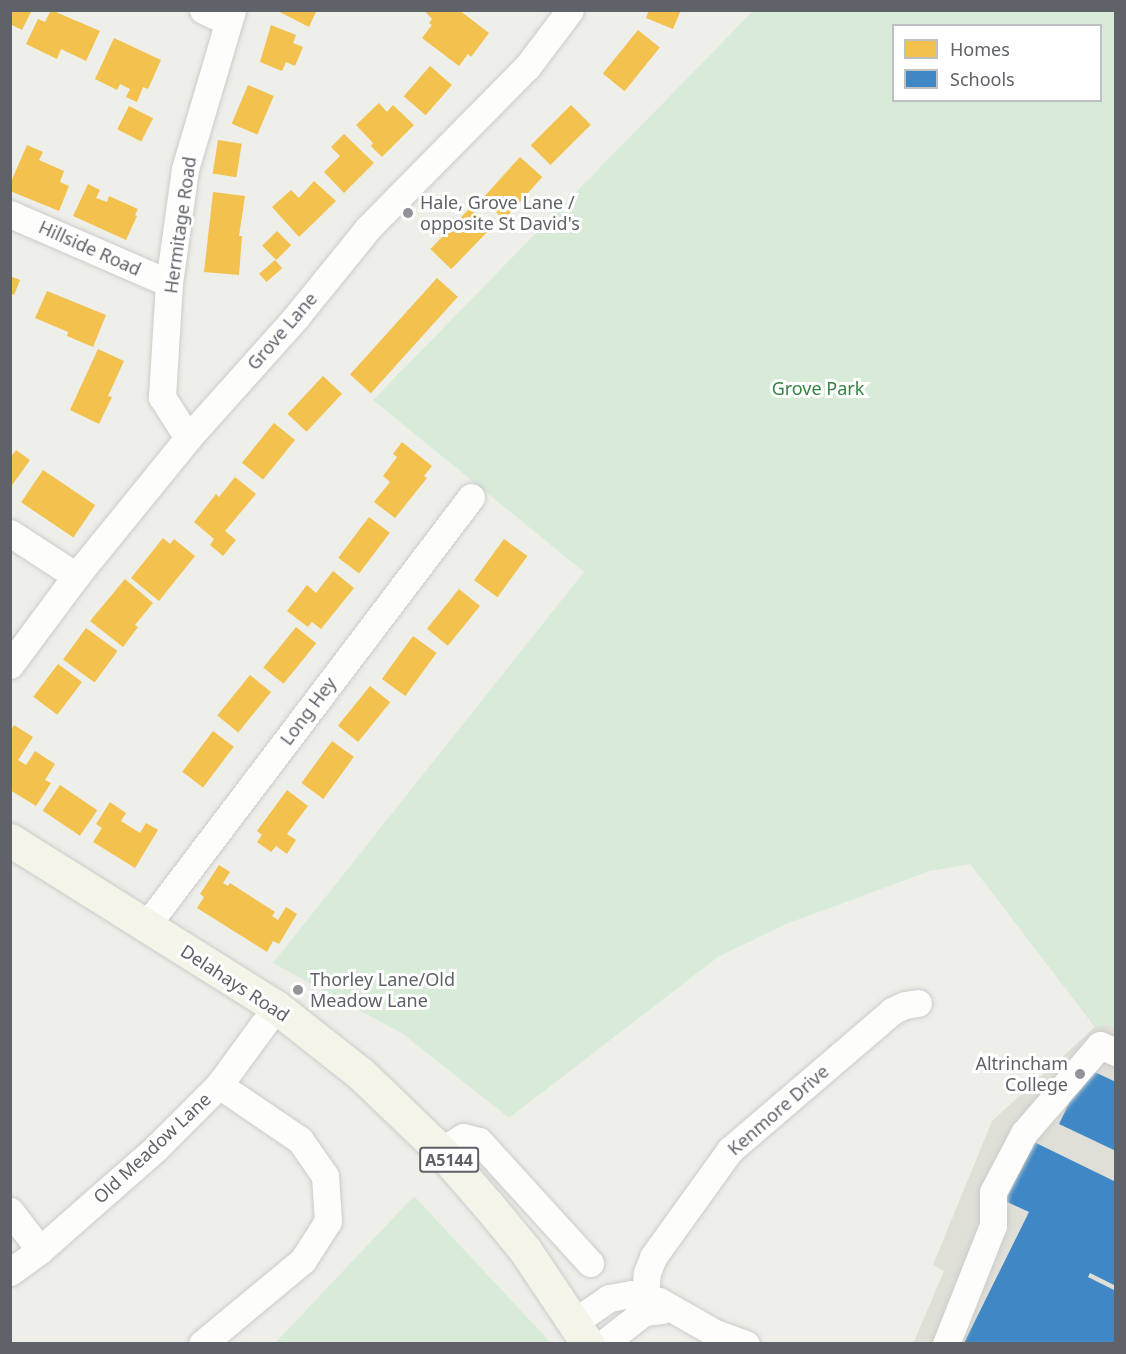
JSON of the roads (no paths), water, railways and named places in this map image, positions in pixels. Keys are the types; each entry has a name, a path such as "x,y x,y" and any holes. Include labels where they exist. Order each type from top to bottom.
{"main road":[{"name":"Delahays Road","path":"10,840 276,1007 360,1073 441,1151 525,1250 581,1333"}],"street":[{"path":"203,10 230,16"},
{"name":"Grove Lane","path":"10,665 76,576 188,438 296,317 368,228 527,67 570,10"},
{"name":"Hermitage Road","path":"188,438 162,397 169,283 185,169 230,16"},
{"name":"Hillside Road","path":"10,214 169,283"},
{"name":"Long Hey","path":"146,926 471,497"},
{"path":"10,533 76,576"},
{"name":"Kenmore Drive","path":"653,1306 647,1273 653,1257 730,1150 892,1011 905,1005 918,1003"},
{"name":"Old Meadow Lane","path":"10,1272 40,1250 156,1148 219,1085 276,1007"},
{"path":"946,1344 993,1225 993,1192 1024,1133 1100,1045 1116,1052"},
{"path":"202,1344 303,1260 328,1221 325,1176 300,1140 219,1085"},
{"path":"441,1151 464,1137 479,1141 590,1263"},
{"path":"10,1211 40,1250"},
{"path":"581,1333 609,1298 622,1294 746,1344"},
{"path":"603,1344 653,1306"}],"place":[{"name":"Hale, Grove Lane / opposite St David's","path":"408,213"},
{"name":"Thorley Lane/Old Meadow Lane","path":"298,990"},
{"name":"Altrincham College","path":"1080,1074"}],"park label":[{"name":"Grove Park","path":"818,388"}]}
